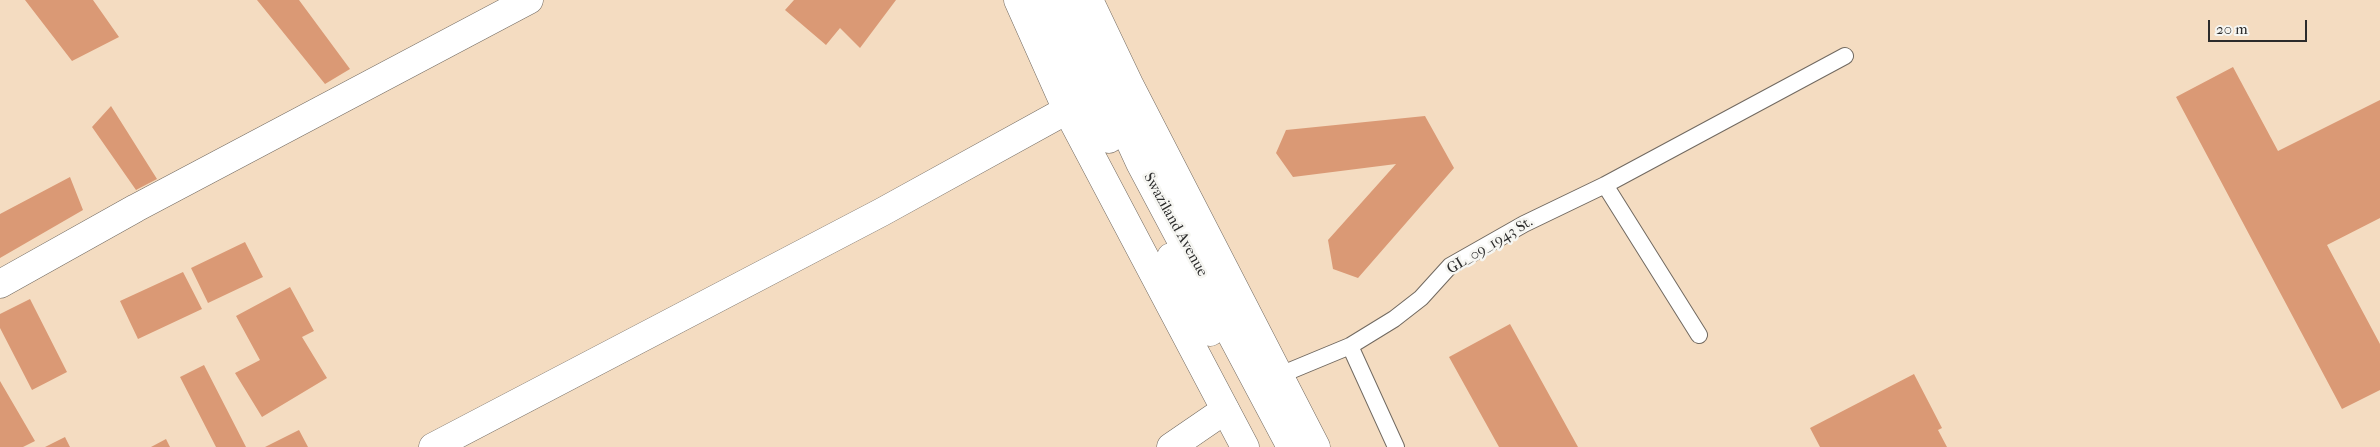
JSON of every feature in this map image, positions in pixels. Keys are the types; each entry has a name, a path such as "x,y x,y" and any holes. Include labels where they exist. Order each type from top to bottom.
{"main road":[{"path":"0,284 136,208 529,0"},
{"path":"1018,0 1067,110 1245,447"},
{"name":"Swaziland Avenue","path":"1044,0 1089,101 1270,447"},
{"name":"Swaziland Avenue","path":"1065,0 1140,163 1207,284 1291,447"},
{"path":"1089,0 1134,94 1316,447"},
{"path":"433,447 882,212 1067,110"},
{"path":"1171,447 1225,410"}],"lane":[{"name":"GL_09_1943 St.","path":"1280,375 1350,346 1394,319 1421,298 1450,266 1524,224 1605,185 1845,56"},
{"path":"1605,185 1699,335"},
{"path":"1350,346 1396,447"}],"building":[{"path":"25,0 93,0 119,37 72,61"},
{"path":"257,0 299,0 350,69 325,84"},
{"path":"794,0 896,0 860,48 840,28 826,45 785,10"},
{"path":"2233,67 2278,151 2380,100 2380,218 2327,245 2380,344 2380,390 2342,409 2176,97"},
{"path":"111,106 157,179 136,190 92,127"},
{"path":"1425,116 1454,168 1358,278 1333,269 1328,240 1396,164 1293,177 1276,153 1286,130"},
{"path":"70,177 83,210 0,258 0,214"},
{"path":"245,242 263,277 208,303 191,268"},
{"path":"183,272 202,309 138,339 120,301"},
{"path":"290,287 314,331 302,337 327,378 262,417 235,373 260,360 236,316"},
{"path":"30,299 67,372 32,390 0,328 0,314"},
{"path":"1510,324 1578,447 1499,447 1449,357"},
{"path":"204,365 246,447 216,447 180,377"},
{"path":"1914,374 1942,428 1938,430 1947,447 1820,447 1810,428"},
{"path":"0,381 35,441 23,447 0,447"},
{"path":"299,430 308,447 265,447"},
{"path":"65,437 70,447 45,447"},
{"path":"166,439 170,447 151,447"}]}
